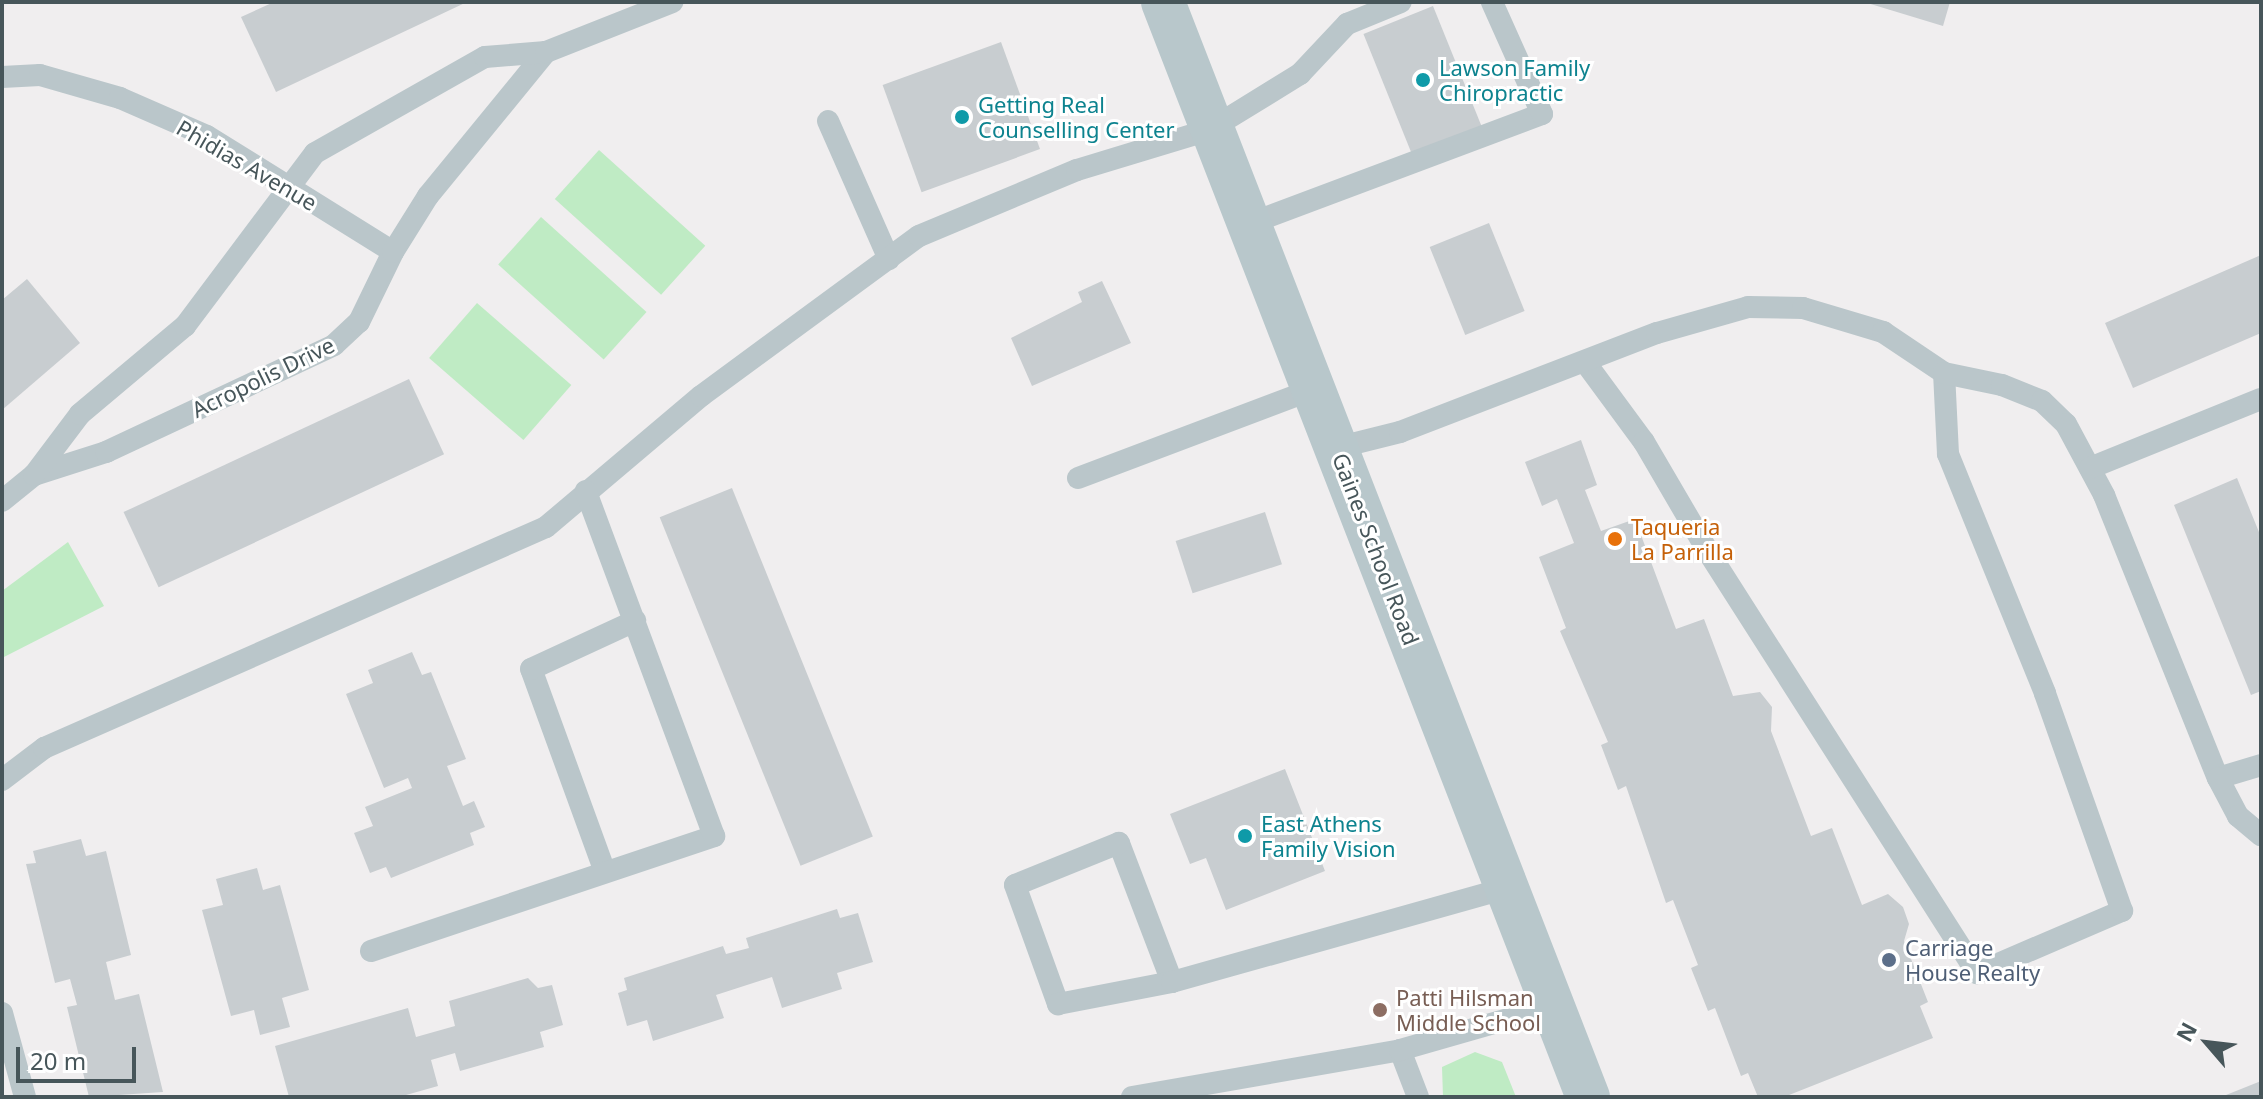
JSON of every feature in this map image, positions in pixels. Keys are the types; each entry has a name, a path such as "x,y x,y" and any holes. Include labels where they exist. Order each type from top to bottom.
{"main road":[{"name":"Gaines School Road","path":"1163,2 1209,130 1314,389 1588,1097"}],"lane":[{"name":"Acropolis Drive","path":"2,501 34,475 80,414 185,326 315,153 485,57 546,52 672,2"},
{"path":"2,780 44,748 546,527 701,396 919,236 1077,170 1209,130 1300,74 1347,24 1401,2"},
{"path":"1249,224 1542,114 1492,2"},
{"name":"Acropolis Drive","path":"34,475 106,452 334,345 359,322 393,252 428,196 546,52"},
{"name":"Phidias Avenue","path":"2,77 40,75 120,98 207,136 393,252"},
{"path":"828,121 889,259"},
{"path":"1336,448 1400,432 1657,333 1748,307 1803,308 1883,332 1944,373 2002,385 2042,401 2066,424 2090,468 2218,778 2238,816 2261,835"},
{"path":"1585,362 1644,442 1707,550 1977,973 2122,911 2045,693 1948,454 1944,373"},
{"path":"1078,478 1314,389"},
{"path":"2090,468 2261,399"},
{"path":"371,951 714,836 586,491"},
{"path":"605,872 531,669 635,621"},
{"path":"2218,778 2261,765"},
{"path":"1172,982 1119,843 1015,885 1058,1004 1172,982 1507,888"},
{"path":"1132,1097 1190,1091 1400,1050 1553,1006"},
{"path":"2,1013 25,1097"},
{"path":"1400,1050 1418,1097"}],"green space":[{"path":"599,150 705,246 661,295 555,199"},
{"path":"541,217 647,312 604,360 498,265"},
{"path":"477,303 571,385 523,440 429,358"},
{"path":"68,542 104,606 2,658 2,591"},
{"path":"1475,1052 1502,1062 1516,1097 1443,1097 1442,1067"}],"building":[{"path":"274,2 467,2 276,92 241,17"},
{"path":"1864,2 1950,2 1943,26"},
{"name":"Lawson Family Chiropractic","path":"1433,6 1482,127 1412,155 1363,34"},
{"name":"Getting Real Counselling Center","path":"1001,42 1040,149 922,192 883,85"},
{"path":"1489,223 1525,311 1465,335 1430,247"},
{"path":"2261,255 2261,333 2133,388 2105,323"},
{"path":"27,279 80,343 2,410 2,300"},
{"path":"1102,281 1131,343 1032,386 1011,338 1082,302 1078,292"},
{"path":"409,379 444,454 159,587 124,512"},
{"path":"1581,440 1597,485 1585,490 1601,531 1635,519 1676,629 1704,619 1733,696 1760,692 1772,707 1771,731 1811,836 1832,828 1862,905 1888,894 1903,907 1909,924 1904,941 1928,1002 1920,1006 1933,1038 1784,1097 1758,1097 1748,1073 1741,1076 1715,1008 1708,1011 1691,968 1698,965 1673,900 1666,903 1626,786 1618,790 1601,745 1608,742 1560,631 1566,628 1539,557 1574,543 1557,499 1542,506 1525,462"},
{"path":"2237,478 2261,537 2261,691 2251,695 2174,505"},
{"path":"732,488 873,837 801,866 660,517"},
{"path":"1265,512 1282,564 1193,593 1176,541"},
{"path":"412,652 422,675 431,672 466,759 447,766 463,806 474,801 485,827 470,833 474,845 391,878 386,867 370,873 354,833 373,826 365,807 412,788 408,778 384,788 346,694 373,683 368,670"},
{"name":"East Athens Family Vision","path":"1285,769 1325,871 1226,910 1206,858 1190,864 1170,814"},
{"path":"81,839 86,856 106,851 131,955 106,962 115,1000 139,994 163,1092 89,1097 67,1007 77,1005 70,979 55,983 26,864 36,863 33,851"},
{"path":"257,868 263,890 280,885 309,990 282,998 290,1027 260,1035 254,1010 231,1016 202,910 223,905 216,879"},
{"path":"837,909 840,918 858,913 873,962 837,973 842,989 782,1008 772,977 716,995 724,1018 653,1041 647,1020 627,1026 618,993 627,990 624,978 723,946 726,954 749,948 746,938"},
{"path":"528,978 538,988 552,985 563,1025 540,1032 544,1047 460,1071 455,1053 431,1060 438,1086 399,1097 289,1097 275,1046 408,1008 416,1037 455,1026 449,1001"},
{"path":"2261,1081 2261,1097 2221,1097"}],"place":[{"name":"Lawson Family Chiropractic","path":"1423,80"},
{"name":"Getting Real Counselling Center","path":"962,117"},
{"name":"Taqueria La Parrilla","path":"1615,539"},
{"name":"East Athens Family Vision","path":"1245,836"},
{"name":"Carriage House Realty","path":"1889,960"},
{"name":"Patti Hilsman Middle School","path":"1380,1010"}]}
